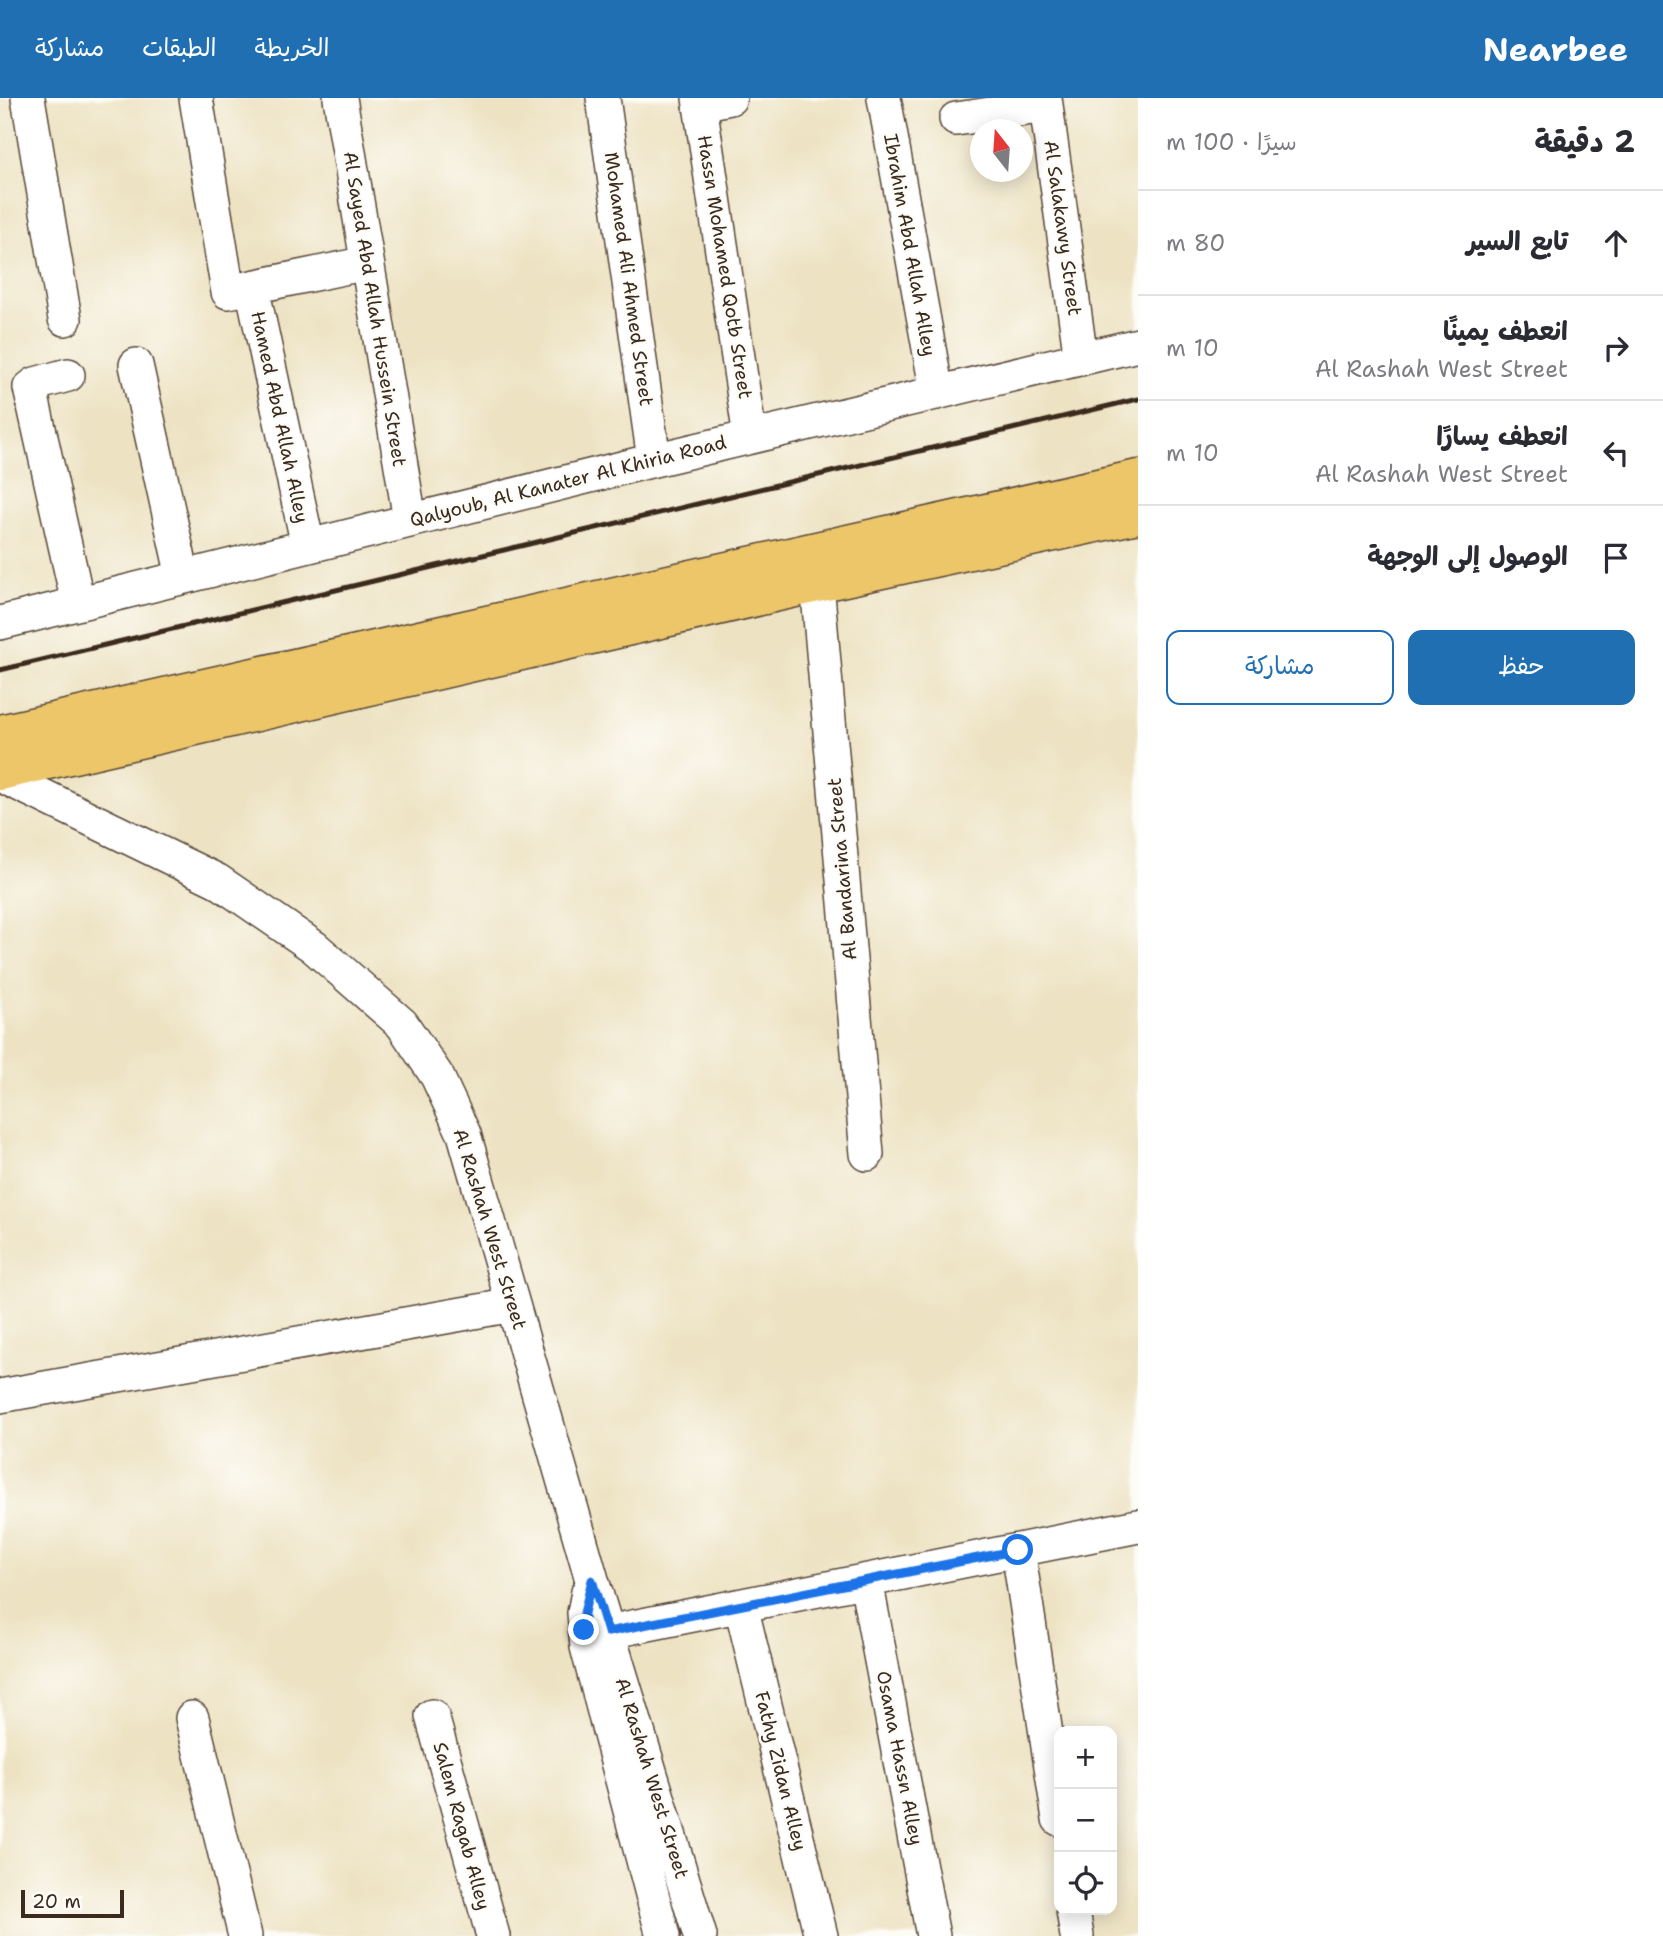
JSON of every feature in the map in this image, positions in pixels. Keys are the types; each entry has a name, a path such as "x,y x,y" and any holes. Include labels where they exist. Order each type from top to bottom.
{"main road":[{"path":"0,734 1138,479"},
{"path":"0,773 817,583 1138,514"}],"street":[{"path":"28,98 65,319"},
{"path":"195,98 228,292 367,263"},
{"name":"Al Sayed Abd Allah Hussein Street","path":"340,98 410,520"},
{"name":"Mohamed Ali Ahmed Street","path":"603,98 654,460"},
{"name":"Ibrahim Abd Allah Alley","path":"884,98 937,393"},
{"name":"Hassn Mohamed Qotb Street","path":"710,100 750,437"},
{"path":"956,119 1046,102"},
{"name":"Al Salakawy Street","path":"1046,102 1081,359"},
{"name":"Hamed Abd Allah Alley","path":"252,287 308,546"},
{"name":"Qalyoub, Al Kanater Al Khiria Road","path":"0,623 654,460 1138,345"},
{"path":"136,365 183,577"},
{"path":"68,375 35,384 30,388 30,392 78,603"},
{"name":"Al Bandarina Street","path":"817,583 867,1154"},
{"name":"Al Rashah West Street","path":"0,773 218,881 314,947 402,1024 437,1076 464,1134 592,1580 700,1936"},
{"path":"0,1396 513,1305"},
{"path":"608,1632 1138,1526"},
{"path":"1018,1550 1054,1789"},
{"name":"Al Rashah West Street","path":"592,1580 584,1613 587,1647 663,1936"},
{"name":"Osama Hassn Alley","path":"866,1581 933,1936"},
{"name":"Fathy Zidan Alley","path":"741,1606 821,1936"},
{"name":"Salem Ragab Alley","path":"432,1716 492,1936"},
{"path":"192,1718 245,1936"},
{"path":"1074,1915 1077,1936"}],"railway":[{"path":"0,670 1138,399"}],"route":[{"path":"584,1630 584,1613 592,1580 608,1632 1018,1550"}]}
